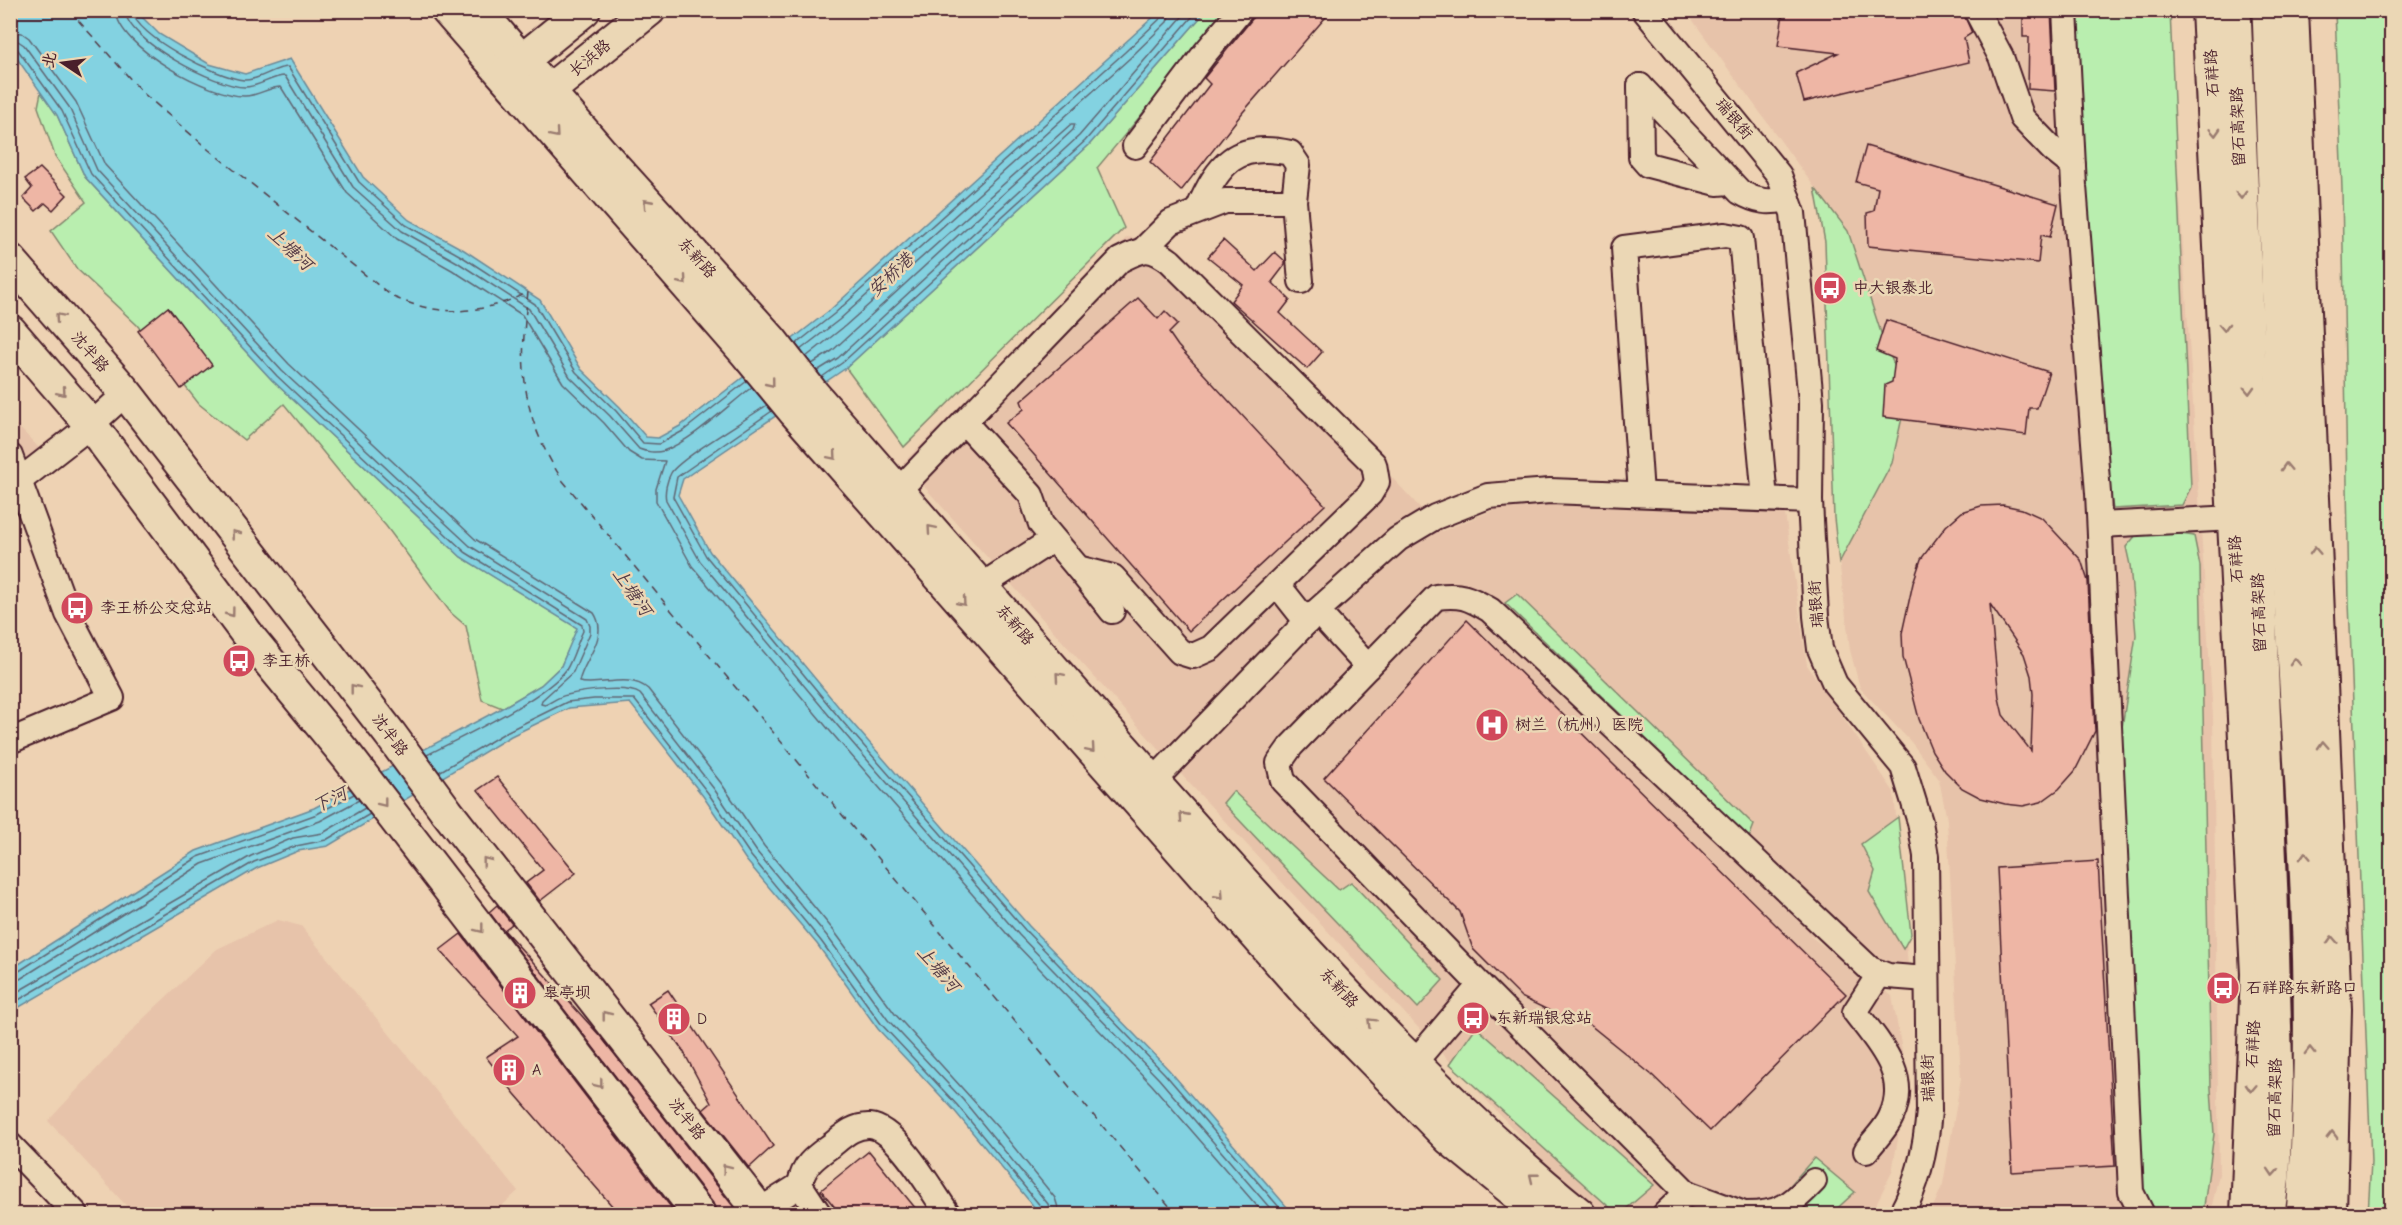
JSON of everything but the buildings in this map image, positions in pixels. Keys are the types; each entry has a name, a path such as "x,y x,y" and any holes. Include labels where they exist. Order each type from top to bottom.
{"highway":[{"name":"留石高架路","path":"2234,10 2271,896 2276,1083 2273,1174 2268,1215"},
{"name":"留石高架路","path":"2269,10 2291,593 2308,904 2311,1079 2303,1215"}],"main road":[{"name":"东新路","path":"447,10 513,68 759,347 804,403 1144,791 1413,1064 1518,1165 1578,1215"},
{"name":"东新路","path":"478,10 513,68"},
{"path":"513,68 584,10"},
{"name":"长浜路","path":"539,99 648,10"},
{"name":"石祥路","path":"2208,10 2257,974 2247,1215"},
{"path":"2292,10 2335,1009 2330,1215"},
{"name":"沈半路","path":"10,261 126,393 390,734 447,812 761,1213"},
{"path":"10,331 91,425 253,642 347,756 699,1215"},
{"name":"东新路","path":"804,403 898,491 981,586 1308,994 1449,1138 1542,1215"}],"street":[{"path":"1135,146 1241,10"},
{"name":"瑞银街","path":"1644,10 1779,175 1793,213 1811,402 1810,501 1820,649 1835,684 1903,767 1920,822 1926,856 1929,1111 1920,1167 1901,1215"},
{"path":"1976,10 2001,57 2022,118 2053,150 2073,166"},
{"path":"2066,10 2073,166 2100,525 2131,1192 2142,1215"},
{"path":"1198,210 1210,184 1228,160 1244,152 1272,149 1290,153 1298,165 1294,201 1301,281"},
{"path":"1730,182 1740,192 1756,201 1770,202 1788,199"},
{"path":"898,491 1120,260 1144,249 1171,222 1225,201 1294,201"},
{"path":"1641,494 1624,248 1725,235 1741,238 1765,499"},
{"path":"1078,568 1113,577 1180,652 1193,656 1211,648 1370,494 1377,482 1374,464 1170,261 1157,252 1144,249"},
{"path":"16,484 91,425 126,393"},
{"path":"964,422 1031,495 1041,524 1052,540 1112,611"},
{"path":"10,456 16,484 68,614 112,698 10,741"},
{"path":"1144,791 1312,617 1398,539 1435,517 1488,496 1550,491 1810,501"},
{"path":"2100,525 2234,518"},
{"path":"981,586 1052,540"},
{"path":"1277,584 1368,667"},
{"path":"1814,1181 1791,1204 1768,1214 1745,1215 1687,1193 1480,985 1283,781 1279,763 1291,746 1436,597 1456,595 1473,600 1490,610 1829,933 1870,969 1888,976 1927,980"},
{"path":"1866,1151 1891,1119 1897,1103 1896,1075 1890,1059 1855,1012 1880,973"},
{"path":"1413,1064 1480,985"},
{"path":"819,1215 800,1185 802,1172 810,1162 852,1129 871,1126 886,1133 898,1143 948,1215"},
{"path":"10,1145 76,1215"},
{"path":"761,1213 800,1185"},
{"path":"1665,1215 1687,1193"}],"shaded area":[{"path":"1686,11 2168,11 2213,717 2219,1174 2210,1214 1930,1214 1943,1184 1961,1078 1947,820 1939,779 1911,742 1860,688 1850,650 1834,518 1825,242 1815,188"},
{"name":"树兰（杭州）医院","path":"1127,237 1172,243 1442,531 1514,502 1785,514 1807,665 1894,792 1908,966 1880,963 1807,934 1892,996 1904,1061 1898,1139 1892,1172 1871,1214 1601,1214 1576,1196 1190,784 903,463"},
{"path":"10,418 42,451 10,473"},
{"path":"278,920 301,926 518,1191 493,1214 134,1214 48,1121 145,1017 217,949"}],"green space":[{"path":"1206,11 1228,11 1097,168 1124,228 904,447 846,368 1089,145"},
{"path":"2076,11 2170,11 2191,487 2182,505 2113,509 2093,387"},
{"path":"2335,11 2392,11 2391,1214 2368,1214 2371,1162 2349,602 2342,189"},
{"path":"41,92 57,115 85,177 272,380 461,557 578,628 561,666 541,685 502,708 482,700 466,626 451,613 386,526 284,404 244,440 199,404 137,325 77,269 51,231 86,202 55,156 38,107"},
{"path":"1815,188 1848,231 1883,339 1907,395 1892,463 1839,563 1834,518 1825,242"},
{"path":"2174,533 2194,536 2200,566 2211,1088 2214,1134 2203,1214 2171,1214 2141,1210 2113,787 2136,635 2130,565 2126,547 2137,534"},
{"path":"1517,594 1754,825 1749,838 1505,603"},
{"path":"1233,791 1339,890 1351,882 1443,980 1418,1008 1223,803"},
{"path":"1898,817 1911,934 1903,949 1869,892 1875,871 1861,844"},
{"path":"1476,1027 1654,1185 1620,1214 1617,1214 1450,1064"},
{"path":"1814,1158 1855,1192 1831,1214 1765,1214"}],"water":[{"path":"11,11 136,11 159,34 209,64 245,74 290,59 363,177 409,220 464,250 540,300 581,369 620,407 646,437 658,438 680,426 830,310 1160,11 1206,11 1089,145 846,368 683,479 678,495 710,552 847,717 1029,926 1169,1070 1293,1214 1040,1214 953,1109 878,1029 817,944 746,860 703,796 630,703 569,708 511,736 328,846 298,851 257,868 11,1012 11,969 196,851 314,808 541,685 561,666 577,628 461,557 272,380 85,177 57,115 11,50"}],"ferry route":[{"path":"69,10 143,93 209,150 393,297 428,308 461,311 494,305 528,292 524,344 526,390 538,434 563,481 1176,1214"}],"place":[{"name":"中大银泰北","path":"1830,288"},
{"name":"李王桥公交总站","path":"77,608"},
{"name":"李王桥","path":"239,661"},
{"name":"树兰（杭州）医院","path":"1492,725"},
{"name":"石祥路东新路口","path":"2223,988"},
{"name":"皋亭坝","path":"520,993"},
{"name":"东新瑞银总站","path":"1473,1018"},
{"name":"D","path":"674,1019"},
{"name":"A","path":"509,1070"}],"water label":[{"name":"上塘河","path":"290,249"},
{"name":"安桥港","path":"891,275"},
{"name":"上塘河","path":"632,592"},
{"name":"下河","path":"330,800"},
{"name":"上塘河","path":"938,969"}]}
